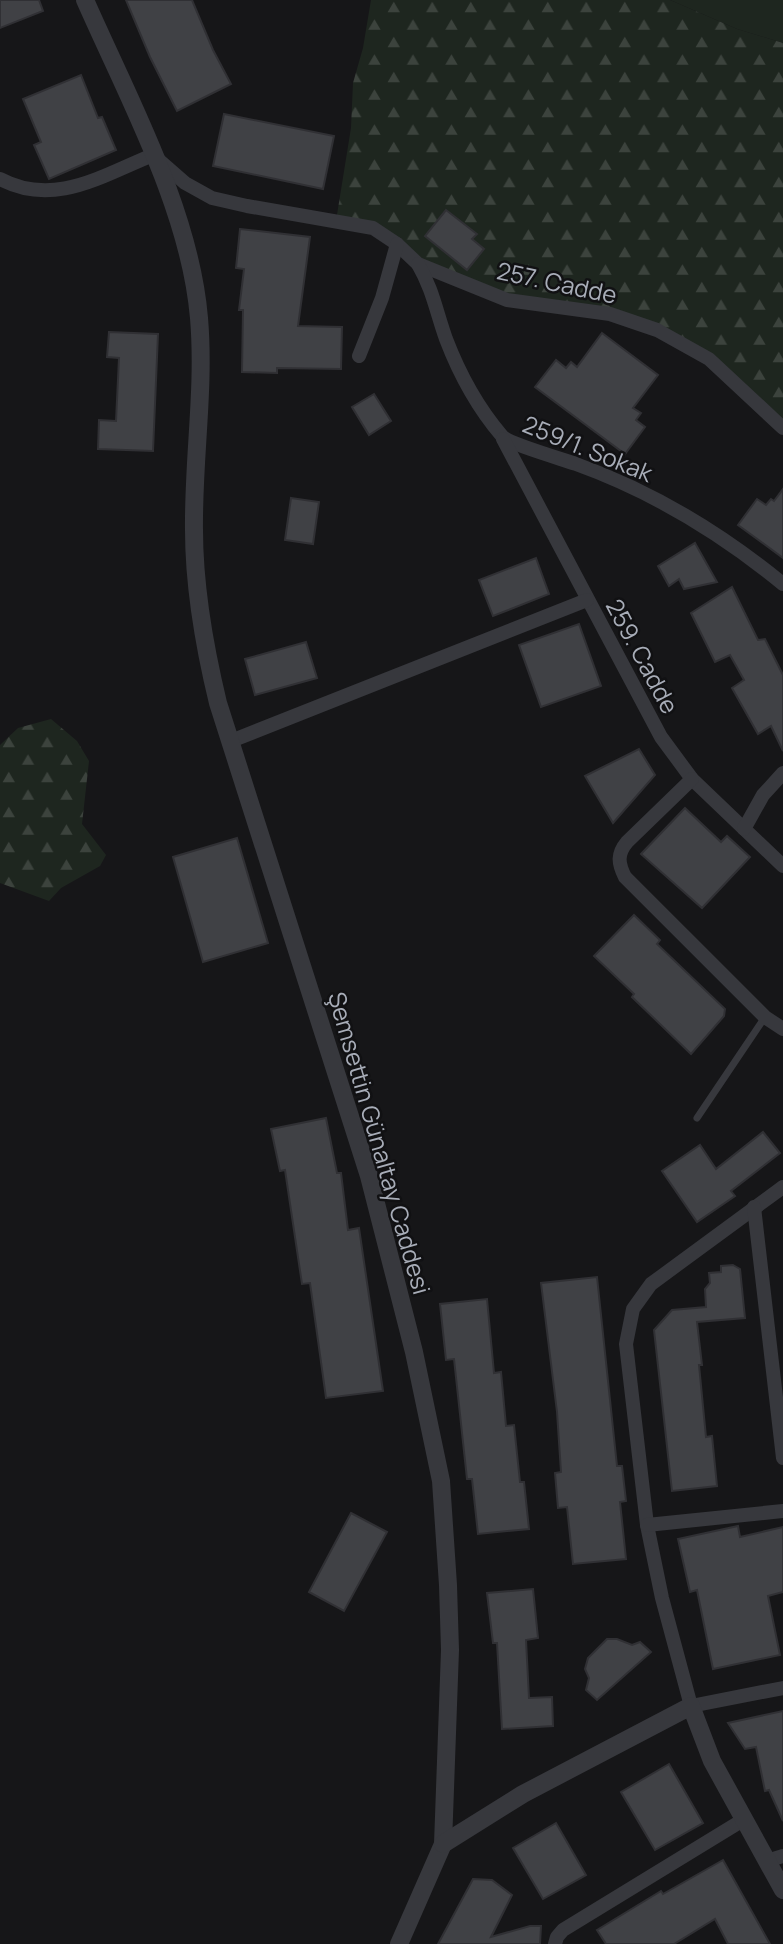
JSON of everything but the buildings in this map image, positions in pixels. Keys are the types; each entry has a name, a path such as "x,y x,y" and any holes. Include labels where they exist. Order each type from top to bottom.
{"street":[{"name":"Şemsettin Günaltay Caddesi","path":"85,0 153,155 186,242 195,281 201,350 194,530 204,646 231,741 369,1176 414,1352 441,1480 450,1650 443,1844"},
{"path":"0,180 23,189 52,192 69,189 153,155"},
{"name":"257. Cadde","path":"153,155 185,183 212,198 373,228 397,244 418,264 507,300 610,314 657,330 709,359 783,428"},
{"path":"359,356 382,298 397,244"},
{"name":"259/1. Sokak","path":"418,264 431,286 448,343 466,382 503,439 609,476 662,503 711,532 783,584"},
{"name":"259. Cadde","path":"503,439 661,737 692,779 783,866"},
{"path":"231,741 587,600"},
{"path":"744,829 764,795 783,773"},
{"path":"692,779 627,842 619,852 619,866 625,877 765,1017 783,1029"},
{"path":"783,1187 652,1284 634,1309 626,1344 647,1525 662,1598 691,1706 712,1761 743,1820 775,1858 783,1890"},
{"path":"754,1207 783,1458"},
{"path":"647,1525 783,1511"},
{"path":"399,1944 443,1844 523,1794 691,1706 783,1688"},
{"path":"555,1944 556,1937 563,1930 743,1820"}],"lane":[{"path":"697,1118 765,1017"}],"green space":[{"path":"371,0 670,0 737,29 783,43 783,428 747,393 657,330 507,300 418,264 397,244 336,221 351,128 353,83 363,48"},
{"path":"670,0 783,0 783,43 737,29"},
{"path":"51,719 77,741 89,761 82,824 106,855 100,866 61,888 49,901 0,883 0,745 18,728"}]}
